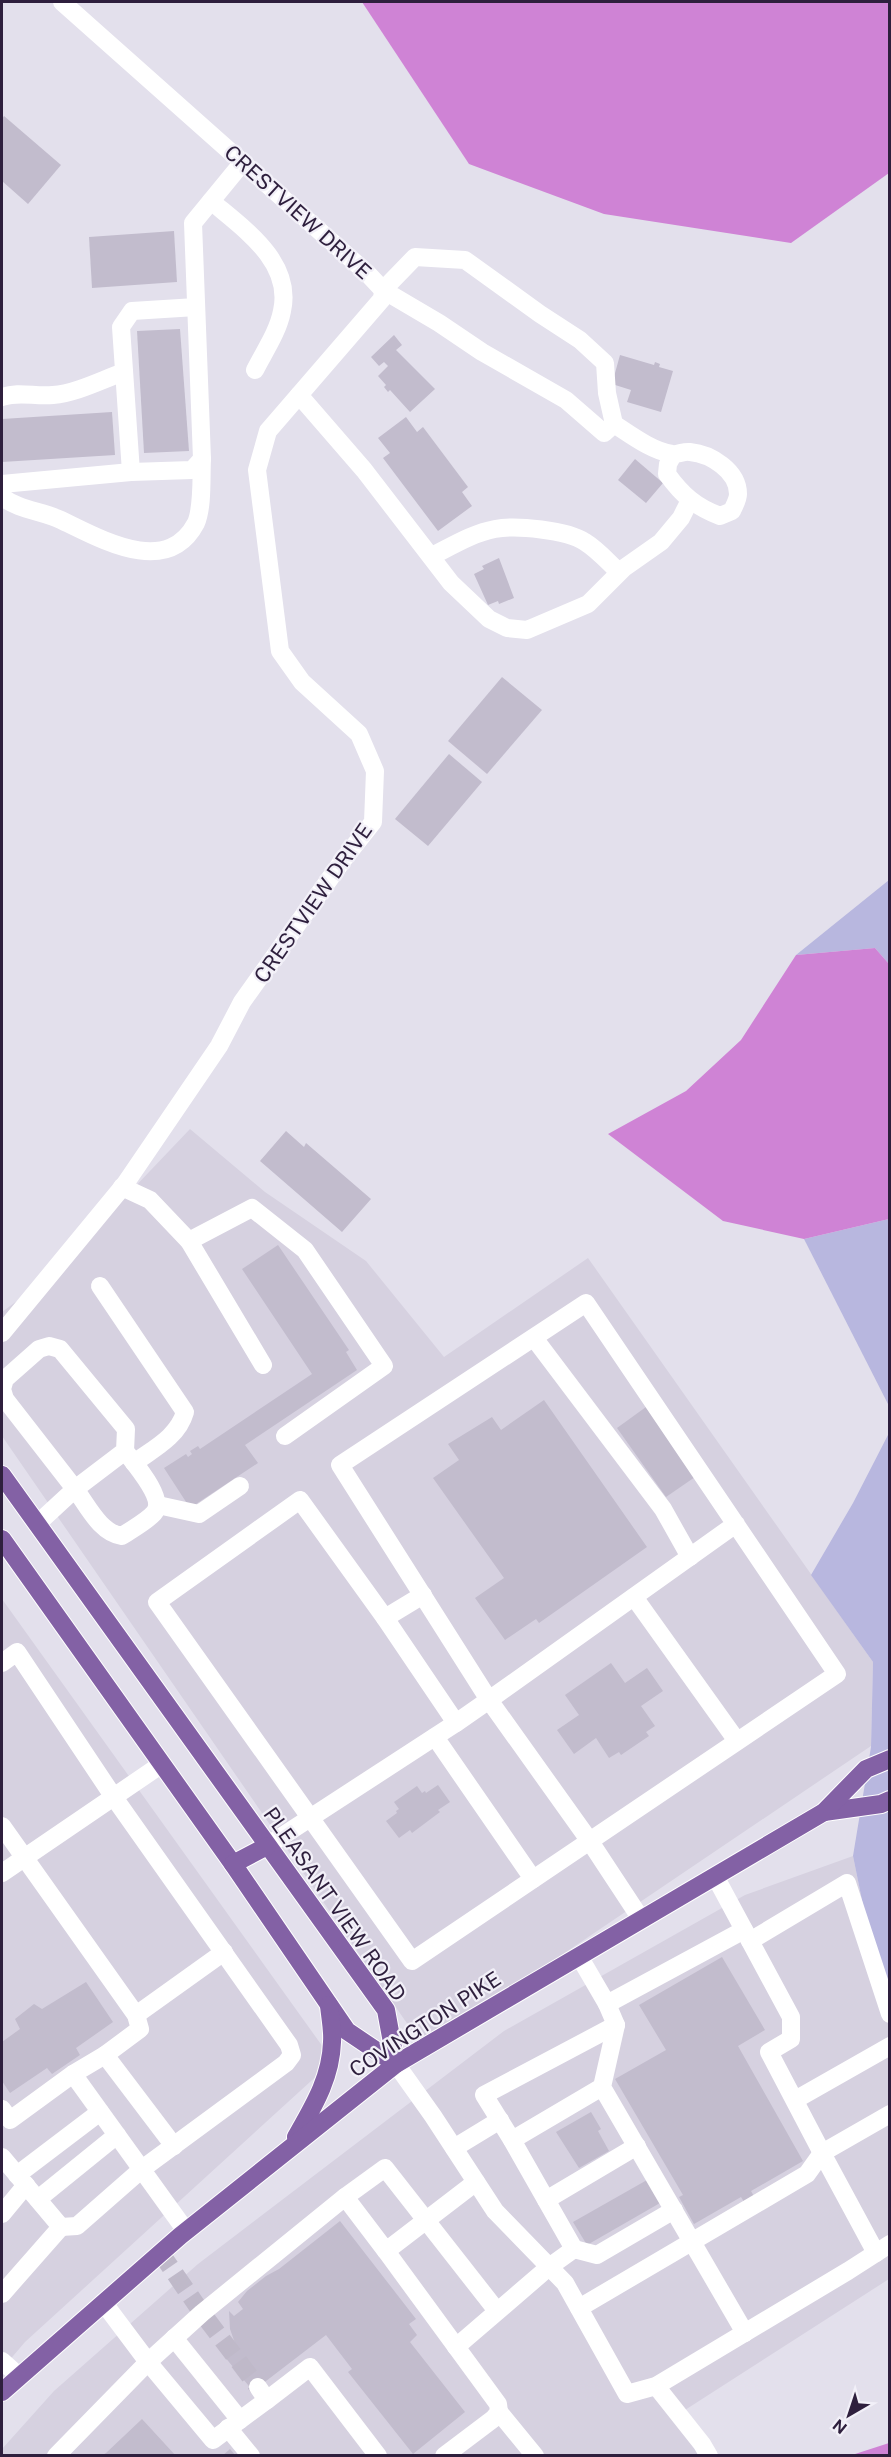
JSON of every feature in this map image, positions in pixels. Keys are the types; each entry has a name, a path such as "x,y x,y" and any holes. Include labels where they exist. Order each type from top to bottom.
{"main road":[{"name":"PLEASANT VIEW ROAD","path":"2,1475 386,2010 396,2064"},
{"path":"2,1539 233,1864 347,2031 396,2064"},
{"name":"COVINGTON PIKE","path":"2,2392 186,2231 396,2064 824,1812 866,1769 890,1759"},
{"name":"COVINGTON PIKE","path":"824,1812 885,1802"},
{"path":"233,1864 267,1846"},
{"path":"290,2146 319,2097 328,2070 332,2042 328,2002"}],"street":[{"name":"CRESTVIEW DRIVE","path":"2,1333 122,1187 219,1046 243,1002 343,860 373,822 375,771 359,734 302,682 280,651 257,470 268,431 382,300 383,290 62,2"},
{"path":"2,497 12,504 56,517 101,539 131,549 158,552 181,542 196,521 201,494 202,459 193,223 243,162"},
{"path":"211,201 264,248 279,273 284,290 282,311 276,329 255,370"},
{"path":"614,424 604,433 566,400 482,352 383,290 415,257 465,260 580,340 605,363 607,393 614,424 646,443 673,455 688,452 704,455 722,466 736,482 738,496 732,511 720,516 702,509 680,493 667,474 668,464 673,455"},
{"path":"131,472 121,327 132,310 196,307"},
{"path":"2,397 19,393 52,395 79,389 124,372"},
{"path":"299,395 364,470 451,583 489,619 507,628 527,630 588,604 619,573 661,542 681,518 690,500"},
{"path":"2,484 131,472 192,470 202,459"},
{"path":"432,556 479,533 497,528 551,530 569,534 584,541 619,573"},
{"path":"122,1187 150,1200 189,1241 263,1365"},
{"path":"189,1241 252,1208 305,1250 384,1366 285,1436"},
{"path":"36,1524 75,1489 176,1432 185,1412 100,1286"},
{"path":"456,1723 385,1618 300,1500 157,1602 412,1961 589,1840 837,1674 586,1303 340,1465 489,1700 589,1840 641,1919"},
{"path":"534,1338 663,1509 690,1557"},
{"path":"49,1346 60,1349 126,1429 129,1457 156,1496 158,1505 154,1513 122,1536 106,1530 75,1489 5,1399 2,1389 5,1379 39,1349 49,1346"},
{"path":"158,1505 199,1514 240,1486"},
{"path":"267,1846 456,1723 736,1524"},
{"path":"385,1618 423,1595"},
{"path":"634,1597 737,1741"},
{"path":"2,1663 17,1652 113,1796 290,2045 292,2055 286,2063 142,2169 77,2226 62,2227 2,2295"},
{"path":"435,1737 533,1878"},
{"path":"2,1873 162,1764"},
{"path":"2,1826 136,2015 140,2029 10,2120 2,2109"},
{"path":"396,2064 495,2211 565,2283 627,2394 656,2386 883,2248 822,2153 769,2052 791,2039 791,2017 715,1876"},
{"path":"607,2004 847,1883 890,2014"},
{"path":"136,2015 224,1952"},
{"path":"579,1956 607,2004 616,2025 602,2086 745,2333"},
{"path":"616,2025 484,2095 574,2249 597,2255 674,2210"},
{"path":"795,2100 890,2046"},
{"path":"105,2055 174,2146"},
{"path":"73,2074 186,2231"},
{"path":"512,2140 602,2086"},
{"path":"2,2214 100,2112"},
{"path":"579,2308 807,2174 822,2153 890,2114"},
{"path":"454,2148 500,2120"},
{"path":"27,2187 117,2135"},
{"path":"546,2199 636,2146"},
{"path":"2,2157 62,2227"},
{"path":"56,2456 148,2361 174,2338 345,2197 385,2168 425,2222 497,2311"},
{"path":"386,2251 476,2182"},
{"path":"345,2197 498,2404 499,2412 535,2456"},
{"path":"456,2347 549,2267 574,2249"},
{"path":"104,2302 148,2361 213,2440 234,2424 262,2393 310,2367 378,2456"},
{"path":"174,2338 234,2424 251,2456"},
{"path":"2,2361 20,2377"},
{"path":"656,2386 709,2456"},
{"path":"444,2456 493,2420 499,2412"}],"shaded area":[{"path":"362,2 889,2 889,173 791,243 604,214 469,164"},
{"path":"889,880 889,964 875,948 796,955"},
{"path":"875,948 889,964 889,1219 804,1239 723,1221 608,1134 686,1091 741,1040 796,955"},
{"path":"190,1129 265,1192 366,1261 444,1357 588,1258 873,1662 871,1746 424,2048 2,1436 2,1312 48,1278"},
{"path":"890,1219 889,1406 804,1239"},
{"path":"889,1433 889,1995 865,1915 853,1856 871,1747 873,1662 811,1575 853,1503"},
{"path":"2,1599 333,2061 25,2342 2,2369"},
{"path":"853,1856 865,1915 889,1995 889,2279 685,2410 717,2455 2,2456 2,2449 54,2391 198,2264 504,2031 745,1895"},
{"path":"889,2443 889,2455 852,2455"}],"building":[{"path":"4,116 61,165 28,204 2,181 2,119"},
{"path":"174,231 177,282 92,288 89,237"},
{"path":"180,329 189,451 144,453 137,331"},
{"path":"394,335 402,345 396,350 435,389 410,412 390,390 388,392 384,387 386,385 378,376 388,366 384,362 379,366 371,357"},
{"path":"620,355 654,365 655,362 660,364 659,367 673,371 661,412 627,402 631,390 612,384"},
{"path":"112,412 115,455 2,462 2,419"},
{"path":"406,417 417,432 423,427 468,487 462,492 472,506 438,531 383,458 390,453 378,438"},
{"path":"635,459 663,483 646,503 618,480"},
{"path":"499,558 514,598 499,604 498,601 488,605 474,574 484,569 482,566"},
{"path":"502,677 542,710 487,774 448,741"},
{"path":"449,754 482,782 428,846 395,819"},
{"path":"286,1131 304,1147 306,1143 371,1199 342,1232 260,1161"},
{"path":"278,1245 349,1350 346,1352 357,1370 245,1445 258,1463 190,1508 164,1468 186,1454 188,1457 192,1454 190,1451 198,1446 200,1449 312,1374 242,1269"},
{"path":"544,1400 647,1547 539,1623 536,1619 505,1640 475,1598 504,1578 433,1478 459,1460 448,1444 492,1417 501,1430"},
{"path":"646,1407 695,1477 666,1497 617,1428"},
{"path":"611,1663 625,1683 647,1668 663,1691 641,1706 655,1726 646,1732 649,1736 621,1755 619,1752 609,1758 596,1738 574,1754 557,1730 579,1715 565,1695"},
{"path":"438,1785 450,1802 412,1833 410,1830 399,1838 386,1821 399,1809 394,1802 417,1786 422,1793 425,1791 426,1793"},
{"path":"722,1957 765,2030 738,2046 803,2161 751,2191 756,2200 746,2205 741,2197 694,2224 679,2197 683,2195 615,2079 666,2050 639,2005"},
{"path":"86,1982 113,2022 76,2048 80,2055 52,2074 47,2068 10,2093 2,2081 2,2042 20,2029 15,2019 34,2004 42,2009"},
{"path":"591,2112 601,2129 598,2131 609,2151 579,2168 556,2132"},
{"path":"647,2180 660,2203 587,2245 573,2222"},
{"path":"340,2221 416,2319 409,2324 417,2335 410,2342 465,2412 413,2454 348,2372 352,2369 326,2335 253,2391 224,2356 236,2346 230,2329 229,2311 234,2316 243,2309 238,2302 247,2291"},
{"path":"142,2419 176,2456 101,2456 106,2453"},
{"path":"230,2449 236,2456 222,2456"}],"tunnel":[{"path":"160,2252 202,2313 258,2387"}]}
